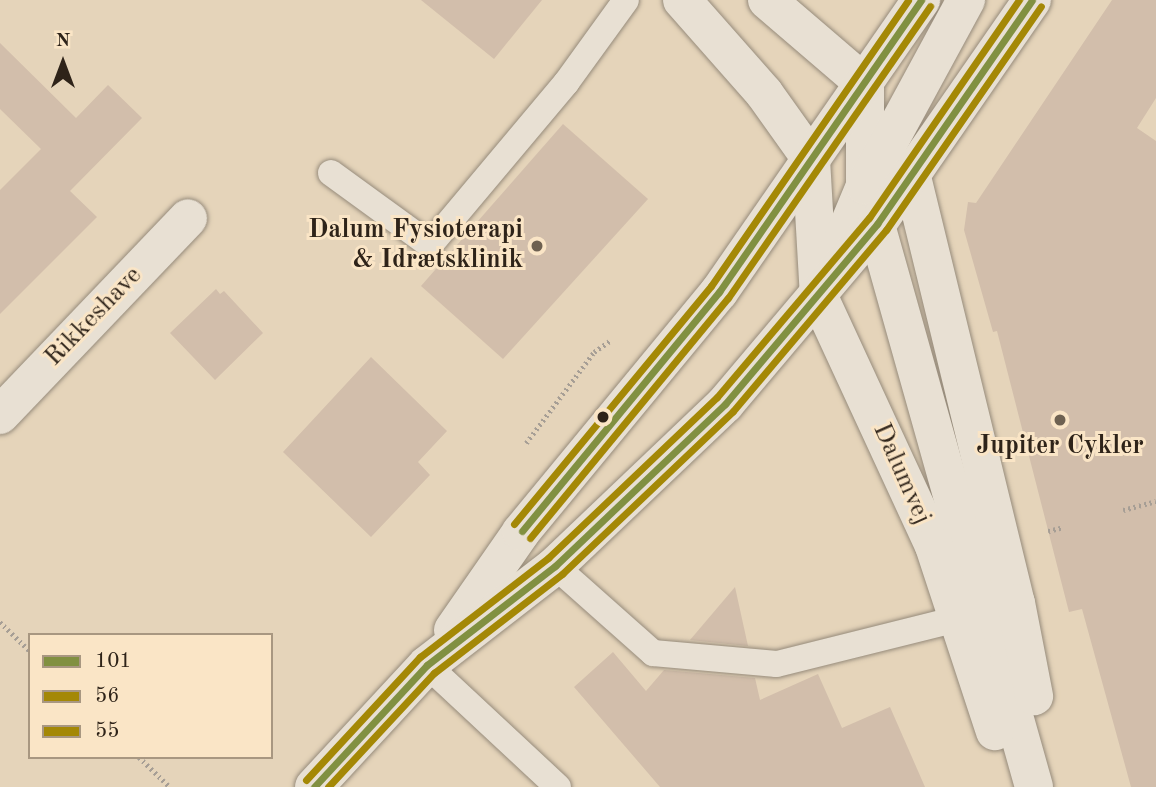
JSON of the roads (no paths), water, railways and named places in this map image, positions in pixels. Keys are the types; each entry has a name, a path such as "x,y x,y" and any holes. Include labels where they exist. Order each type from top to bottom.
{"street":[{"path":"682,0 764,93 811,159 864,186"},
{"path":"767,0 865,84 864,186"},
{"path":"428,666 521,532 719,292 921,0"},
{"path":"819,297 864,186 966,0"},
{"path":"314,787 428,666 555,566 725,404 819,297 877,224 1032,0"},
{"name":"Dalumvej","path":"811,159 819,297 934,546 986,611 1015,787"},
{"path":"912,177 986,611 1052,787"},
{"name":"Dalumvej","path":"864,186 877,224 1034,787"},
{"name":"Rikkeshave","path":"0,415 188,218"}],"lane":[{"path":"331,173 430,245 566,83 626,0"},
{"path":"555,566 653,653 777,664 986,611"},
{"path":"428,666 558,787"}],"place":[{"name":"Dalum Fysioterapi & Idrætsklinik","path":"537,246"},
{"name":"Jupiter Cykler","path":"1060,420"}]}
